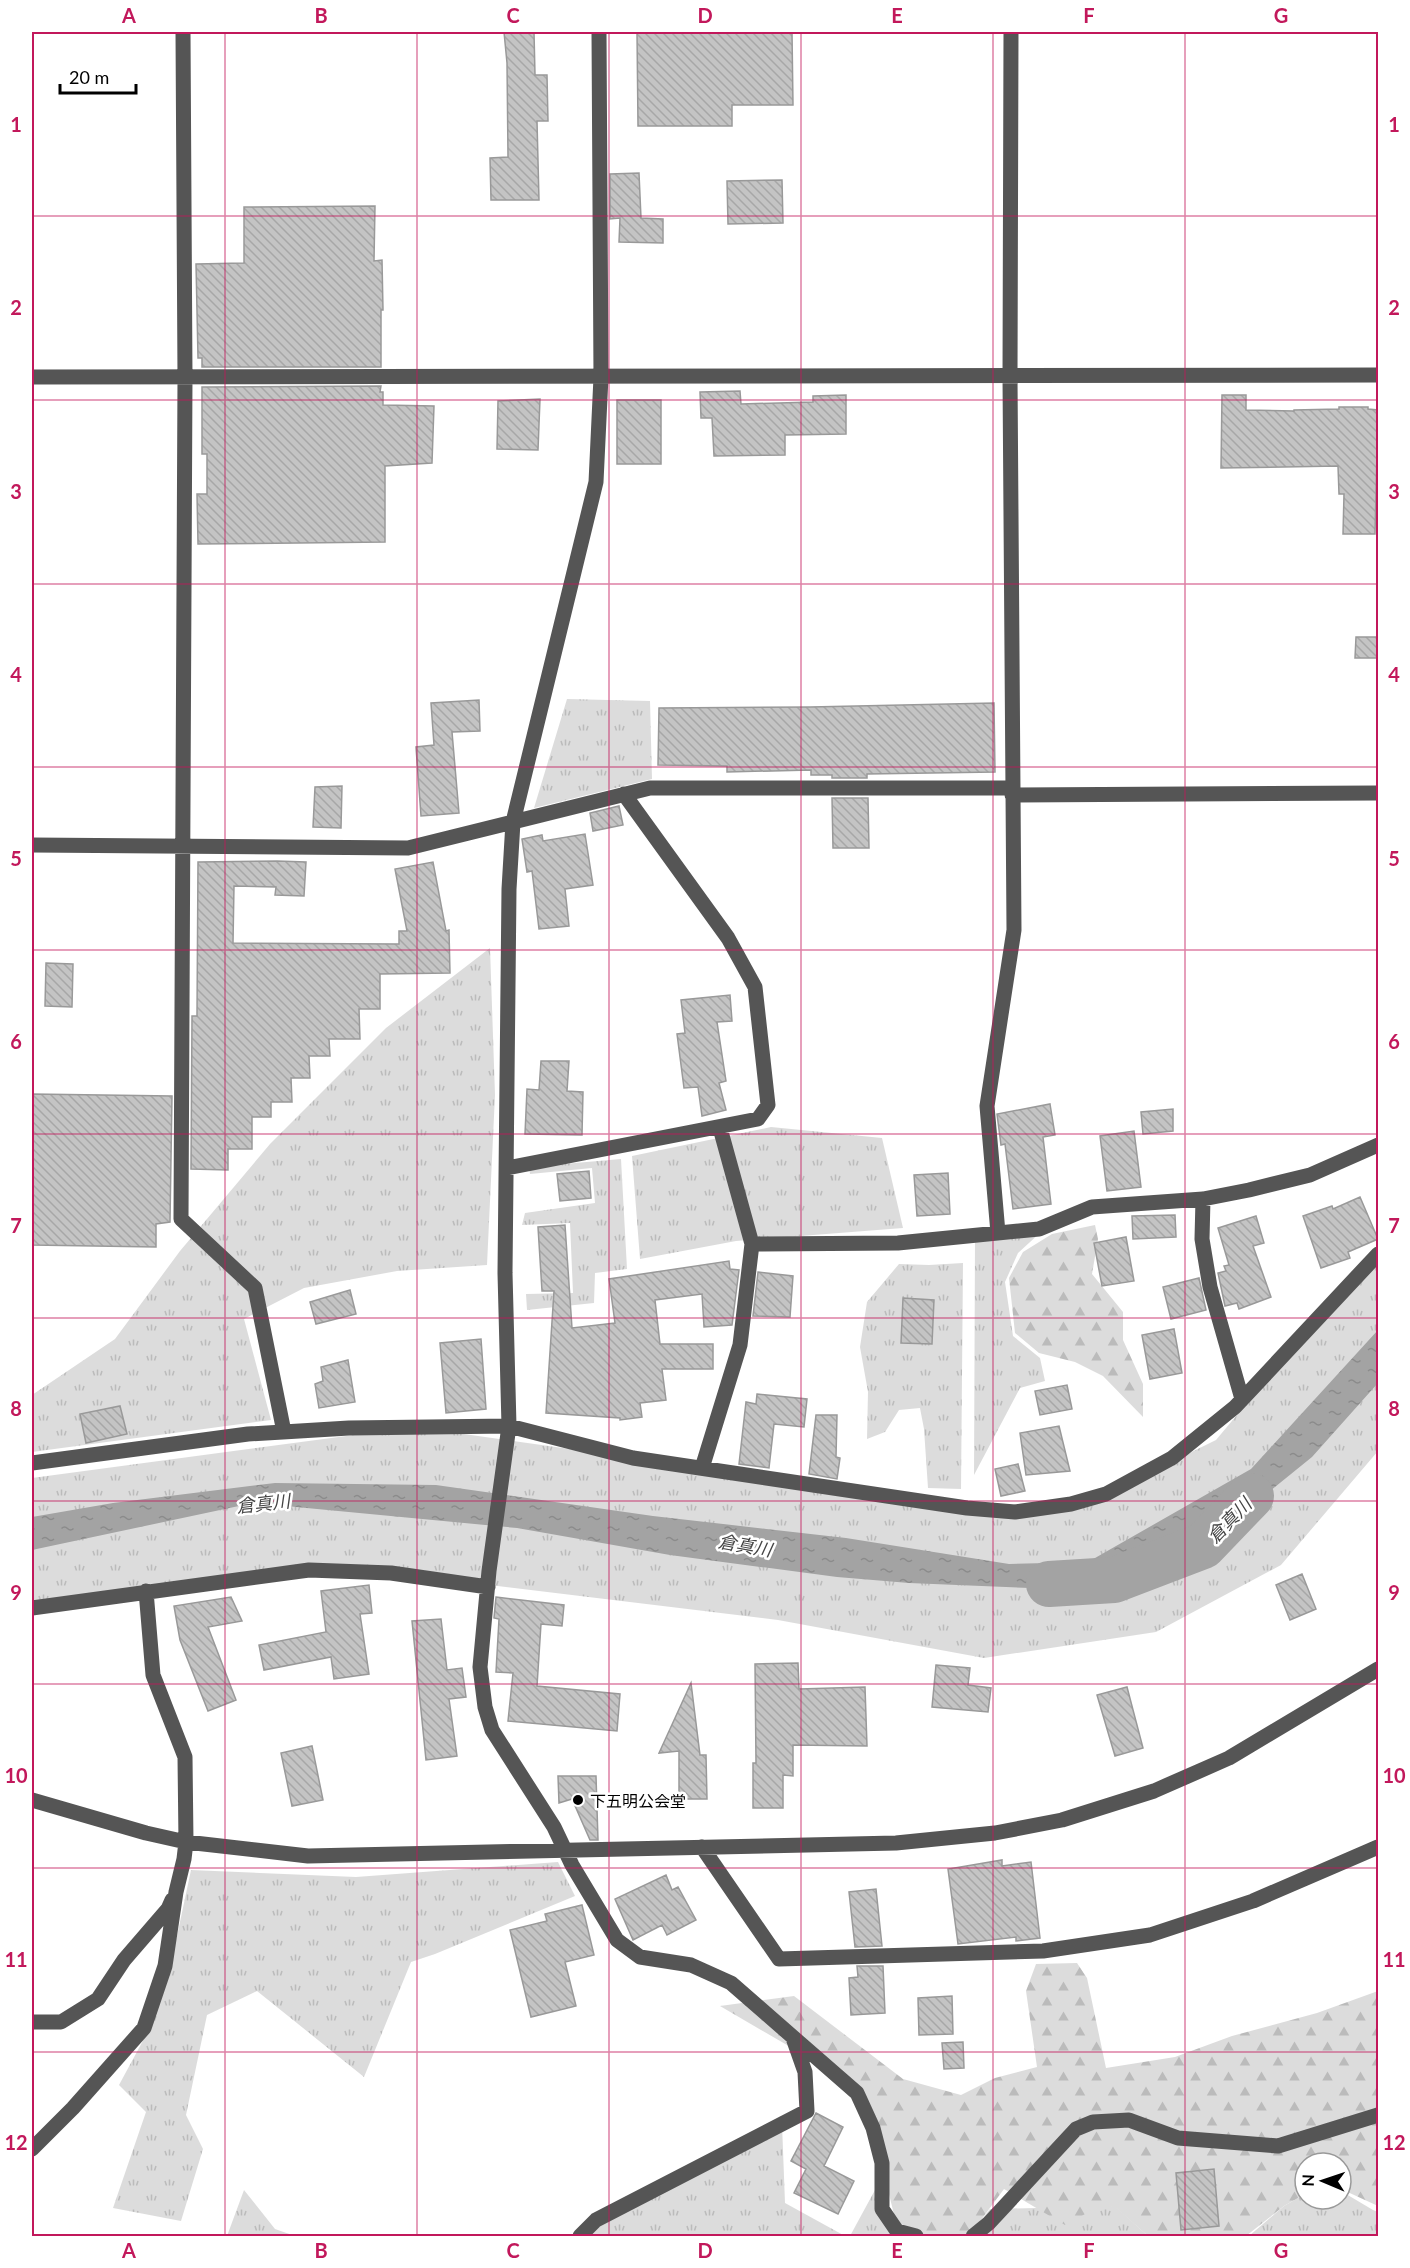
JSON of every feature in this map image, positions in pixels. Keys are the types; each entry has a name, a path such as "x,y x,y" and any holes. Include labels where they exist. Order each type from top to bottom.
{"street":[{"path":"183,32 185,377 181,1219 255,1288 284,1432"},
{"path":"599,32 601,376 596,482 513,822 509,889 505,1273 509,1426 488,1579 480,1667 485,1707 492,1730 554,1827 617,1940 640,1957 691,1965 731,1983 857,2093 873,2128 882,2163 882,2209 897,2231 916,2236"},
{"path":"998,1233 987,1106 1014,930 1010,377 1011,32"},
{"path":"32,377 1378,375"},
{"path":"32,845 408,848 650,788 1378,793"},
{"path":"507,1168 758,1119 768,1105 754,987 728,938 624,794"},
{"path":"702,1468 740,1345 752,1244 720,1128"},
{"path":"752,1244 898,1243 1039,1229 1092,1207 1203,1199 1310,1175 1378,1145"},
{"path":"1203,1199 1202,1239 1210,1287 1242,1399"},
{"path":"32,1463 248,1434 349,1428 509,1426 633,1458 967,1508 1015,1512 1071,1504 1106,1494 1172,1458 1242,1399 1378,1254"},
{"path":"32,1608 309,1570 488,1579"},
{"path":"32,2149 73,2108 144,2028 165,1966 186,1842 185,1757 153,1675 146,1592"},
{"path":"32,1800 146,1833 186,1842 308,1856 896,1843 995,1833 1062,1820 1154,1791 1229,1758 1378,1669"},
{"path":"702,1847 779,1959 1043,1951 1150,1935 1253,1901 1378,1847"},
{"path":"32,2022 61,2022 98,2000 124,1960 168,1909 176,1892"},
{"path":"580,2236 596,2220 807,2111 805,2072 792,2036"},
{"path":"973,2236 989,2223 1076,2129 1093,2122 1130,2120 1178,2138 1278,2146 1378,2115"}],"green space":[{"path":"567,699 650,701 652,779 534,808"},
{"path":"490,948 495,1095 487,1265 397,1271 304,1288 244,1319 271,1420 32,1452 32,1395 115,1339 180,1251 270,1144 386,1028"},
{"path":"771,1127 882,1138 903,1228 736,1241 640,1259 632,1156"},
{"path":"621,1159 627,1269 595,1273 594,1303 527,1310 526,1294 573,1293 570,1223 522,1225 525,1213 595,1203 592,1168 530,1174 529,1167"},
{"path":"1095,1225 1098,1239 1092,1274 1123,1312 1123,1340 1143,1384 1143,1417 1103,1376 1075,1362 1039,1353 1015,1333 1009,1278 1023,1252 1052,1234"},
{"path":"1041,1232 1018,1253 1005,1282 1013,1336 1040,1358 1045,1381 1020,1388 974,1475 975,1241"},
{"path":"1378,1257 1378,1451 1281,1565 1156,1632 984,1658 778,1620 391,1573 309,1570 32,1608 32,1478 414,1427 1015,1512 1106,1494 1216,1440 1324,1311"},
{"path":"963,1263 961,1489 928,1488 924,1429 920,1408 899,1410 885,1432 867,1439 868,1392 860,1347 867,1302 899,1264"},
{"path":"558,1862 575,1896 411,1962 364,2077 257,1991 207,2015 186,2115 203,2149 181,2221 113,2208 146,2112 119,2085 146,2035 177,1936 191,1870 356,1877"},
{"path":"1077,1963 1087,1978 1106,2068 1175,2057 1232,2036 1317,2013 1378,1991 1378,2206 1353,2195 1353,2151 1293,2151 1293,2201 1246,2236 1148,2236 1114,2206 1087,2213 1065,2225 1004,2189 969,2236 916,2236 898,2231 873,2128 835,2073 720,2006 794,1996 903,2079 961,2095 995,2078 1037,2067 1026,1991 1036,1964"},
{"path":"782,2124 785,2203 845,2236 580,2236"},
{"path":"881,2179 893,2236 850,2236"},
{"path":"244,2190 275,2229 295,2236 227,2236"},
{"path":"1353,2198 1378,2212 1378,2236 1249,2236 1293,2201 1293,2211 1353,2211"},
{"path":"1115,2206 1148,2236 969,2236 990,2209"}],"water":[{"path":"1378,1330 1378,1383 1312,1457 1208,1541 1114,1580 1030,1588 909,1583 837,1577 670,1555 517,1528 253,1503 32,1550 32,1517 113,1503 275,1483 436,1485 653,1516 846,1538 1009,1564 1088,1562 1251,1469"}],"building":[{"path":"504,32 534,32 535,75 547,75 548,121 537,121 539,200 491,200 490,158 508,157 507,63"},
{"path":"637,32 792,32 793,105 732,105 732,126 638,126"},
{"path":"639,173 641,218 663,219 663,243 619,242 620,218 610,219 610,174"},
{"path":"782,180 783,223 728,224 727,181"},
{"path":"375,206 374,261 382,260 381,367 202,367 202,358 198,358 196,264 244,263 244,207"},
{"path":"381,386 383,405 434,406 432,463 385,466 385,542 198,544 197,494 207,494 207,454 202,454 202,387"},
{"path":"740,391 741,404 813,402 813,396 846,395 846,434 785,435 785,455 714,456 712,418 701,418 700,392"},
{"path":"1222,395 1246,395 1246,410 1294,411 1368,407 1368,409 1378,410 1375,534 1343,534 1344,494 1339,494 1338,466 1221,468"},
{"path":"540,399 538,450 497,449 498,401"},
{"path":"617,400 661,400 661,464 617,464"},
{"path":"1356,637 1378,637 1378,658 1355,658"},
{"path":"479,700 480,731 452,732 459,813 421,816 416,747 434,745 431,703"},
{"path":"994,703 995,772 867,774 867,778 832,778 832,775 811,775 811,770 727,772 727,766 658,765 659,708"},
{"path":"342,786 341,828 313,827 315,787"},
{"path":"832,798 868,798 869,848 833,848"},
{"path":"619,806 623,825 593,831 590,813"},
{"path":"585,834 593,885 565,889 569,926 539,929 532,871 527,872 522,839 542,835 543,841"},
{"path":"198,862 306,862 304,896 275,895 276,887 234,886 233,943 399,944 399,931 407,931 395,869 433,862 446,931 449,930 450,973 380,974 380,1009 359,1009 360,1039 329,1039 330,1056 309,1056 310,1078 291,1078 292,1102 271,1102 271,1117 252,1117 252,1149 228,1149 228,1170 191,1169 192,1016 197,1016"},
{"path":"46,963 73,964 72,1007 45,1006"},
{"path":"730,995 732,1021 717,1022 726,1081 719,1083 726,1110 702,1116 698,1087 684,1088 677,1034 685,1033 681,1000"},
{"path":"541,1061 569,1061 567,1091 583,1092 582,1135 525,1134 527,1089 539,1090"},
{"path":"32,1094 172,1096 170,1222 156,1224 156,1247 32,1245"},
{"path":"1050,1104 1055,1135 1043,1137 1051,1204 1013,1209 1005,1144 1001,1145 997,1114"},
{"path":"1173,1109 1173,1131 1143,1134 1141,1112"},
{"path":"1134,1131 1141,1187 1107,1191 1100,1136"},
{"path":"589,1171 591,1198 560,1201 557,1174"},
{"path":"948,1173 950,1214 917,1216 914,1175"},
{"path":"1360,1197 1378,1239 1348,1252 1350,1258 1321,1268 1303,1216 1332,1206 1333,1209"},
{"path":"1175,1215 1176,1237 1133,1239 1132,1216"},
{"path":"1256,1216 1264,1243 1253,1246 1271,1297 1239,1309 1237,1303 1225,1306 1218,1273 1226,1271 1224,1266 1229,1265 1218,1228"},
{"path":"565,1225 572,1328 615,1323 609,1279 729,1261 730,1269 739,1270 732,1325 704,1327 702,1294 655,1300 660,1344 713,1344 713,1369 662,1369 666,1400 640,1403 642,1417 620,1420 620,1418 546,1413 554,1291 542,1291 538,1227"},
{"path":"1126,1237 1134,1281 1102,1286 1094,1243"},
{"path":"758,1272 793,1276 790,1317 753,1316"},
{"path":"1199,1278 1206,1310 1171,1319 1163,1287"},
{"path":"350,1290 356,1314 316,1324 310,1302"},
{"path":"903,1298 934,1300 932,1344 901,1343"},
{"path":"1174,1329 1182,1373 1150,1379 1142,1335"},
{"path":"481,1339 486,1409 446,1413 440,1343"},
{"path":"348,1360 355,1402 319,1408 315,1384 323,1381 321,1367"},
{"path":"1067,1385 1072,1409 1040,1415 1035,1391"},
{"path":"757,1394 807,1399 804,1427 774,1424 769,1468 739,1464 746,1402 756,1404"},
{"path":"120,1406 127,1434 86,1443 80,1414"},
{"path":"816,1415 837,1415 836,1457 840,1458 837,1479 809,1474"},
{"path":"1059,1426 1070,1471 1026,1475 1020,1433"},
{"path":"1018,1464 1025,1491 1001,1496 995,1469"},
{"path":"1302,1574 1316,1609 1290,1620 1276,1585"},
{"path":"369,1585 372,1613 360,1614 369,1674 334,1679 331,1657 264,1670 259,1645 326,1632 321,1591"},
{"path":"231,1597 242,1621 208,1627 236,1700 208,1711 180,1640 174,1606"},
{"path":"496,1597 564,1605 562,1626 541,1624 537,1686 620,1694 617,1731 508,1721 513,1673 496,1672 499,1619 494,1618"},
{"path":"441,1619 447,1670 462,1668 466,1697 449,1699 457,1756 426,1760 412,1621"},
{"path":"798,1663 799,1689 865,1687 867,1746 793,1745 793,1776 783,1775 783,1808 753,1808 753,1763 756,1763 755,1664"},
{"path":"936,1665 970,1668 968,1685 991,1688 988,1712 932,1707"},
{"path":"691,1683 700,1755 706,1755 707,1799 679,1799 679,1751 659,1753"},
{"path":"1127,1687 1143,1748 1115,1756 1097,1695"},
{"path":"312,1746 323,1800 292,1806 281,1753"},
{"name":"下五明公会堂","path":"558,1776 596,1776 598,1840 590,1840 572,1799 559,1803"},
{"path":"1002,1860 1002,1866 1031,1862 1040,1938 1016,1941 1016,1937 958,1944 948,1869"},
{"path":"666,1875 672,1890 678,1887 696,1920 667,1935 662,1925 633,1940 615,1899"},
{"path":"876,1889 882,1946 855,1947 849,1892"},
{"path":"582,1905 594,1955 565,1962 576,2006 531,2017 510,1930 547,1921 545,1914"},
{"path":"857,1966 883,1966 885,2013 851,2015 849,1978 858,1977"},
{"path":"952,1996 953,2034 919,2035 918,1998"},
{"path":"963,2042 964,2068 944,2069 942,2043"},
{"path":"816,2113 843,2127 824,2166 854,2181 838,2214 794,2193 806,2169 791,2161"},
{"path":"1214,2169 1219,2226 1181,2230 1176,2173"}],"waterway":[{"name":"倉真川","path":"1049,1584 1114,1580 1203,1546 1251,1496"}],"place":[{"name":"下五明公会堂","path":"578,1800"}]}
